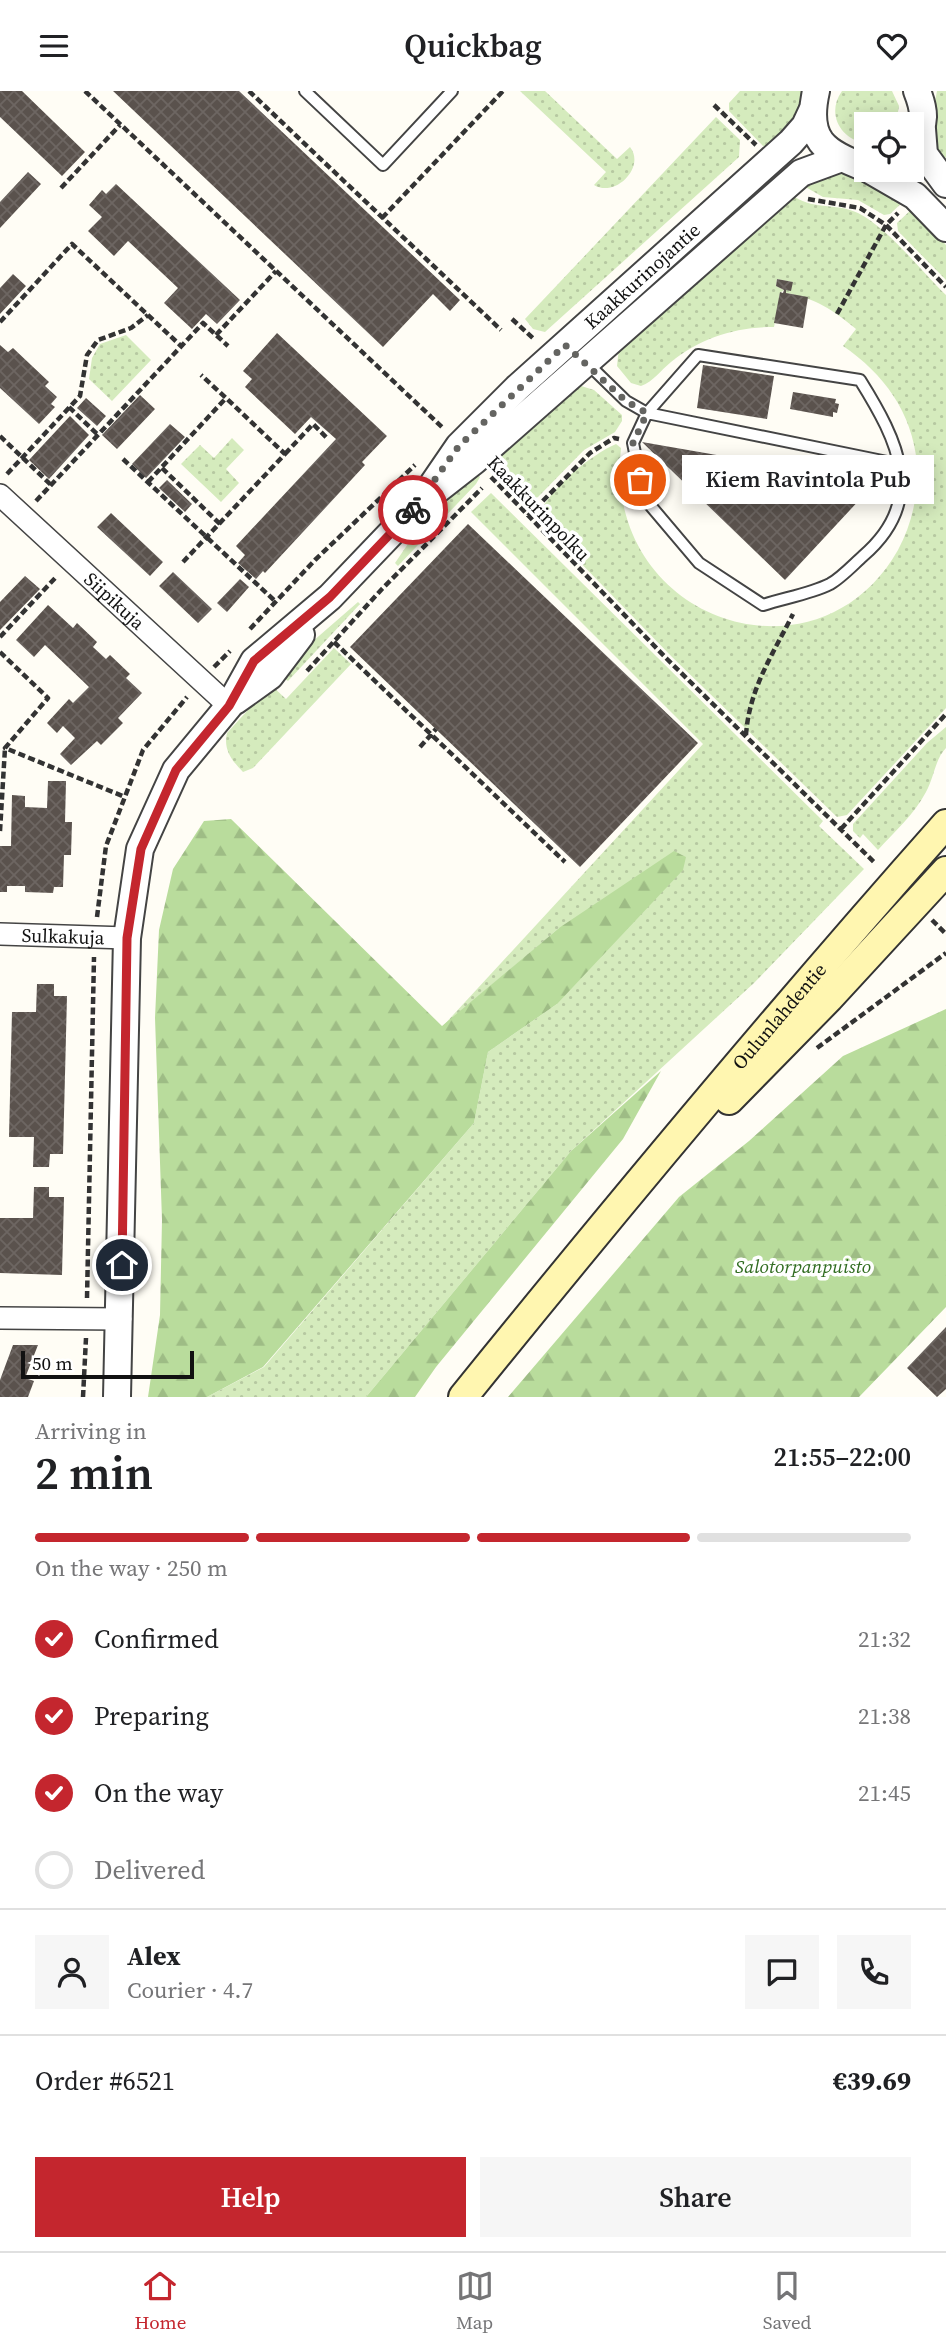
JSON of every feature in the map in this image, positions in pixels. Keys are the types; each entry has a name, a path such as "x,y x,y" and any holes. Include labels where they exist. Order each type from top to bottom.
{"main road":[{"name":"Oulunlahdentie","path":"463,1397 614,1211 832,952 946,824"},
{"name":"Oulunlahdentie","path":"614,1211 699,1131 946,871"}],"street":[{"path":"921,94 924,119"},
{"path":"814,101 815,130 824,146 839,159 854,164"},
{"name":"Kaakkurinojantie","path":"117,1397 121,1319 127,938 141,849 176,770 229,706 254,661 330,597 467,454 553,345 791,142 805,126 814,101"},
{"path":"924,154 946,184"},
{"name":"Kaakkurinojantie","path":"467,454 586,363 801,173 839,159"},
{"path":"891,182 915,196 946,228"},
{"name":"Siipikuja","path":"0,495 229,706"},
{"name":"Sulkakuja","path":"0,934 127,938"},
{"path":"0,1318 121,1319"}],"lane":[{"path":"305,91 383,165 452,91"},
{"path":"553,345 586,363 626,401 647,413 902,465"},
{"path":"698,355 860,380 885,420 902,465 901,492 885,538 831,583 763,605 699,563 644,498 633,443 647,413 698,355"}],"path":[{"name":"Kaakkurinpolku","path":"85,91 467,454 876,864"},
{"path":"249,91 501,330"},
{"path":"382,218 503,91"},
{"path":"61,188 120,125"},
{"path":"837,314 887,225 946,287"},
{"path":"0,322 72,244 181,346"},
{"path":"216,335 276,271"},
{"path":"7,474 80,396 88,355 98,340 131,328 148,315"},
{"path":"512,319 553,345"},
{"path":"36,501 203,323 228,347"},
{"path":"201,375 285,454"},
{"path":"148,482 226,398"},
{"path":"69,407 98,435"},
{"path":"183,562 313,424 328,439"},
{"path":"0,436 51,485"},
{"path":"528,516 590,453 614,438 633,443"},
{"path":"123,459 275,602"},
{"path":"244,636 275,602 420,460"},
{"path":"162,468 220,524"},
{"path":"0,637 60,573"},
{"path":"746,736 748,708 762,671 795,610 813,589"},
{"path":"334,642 565,862"},
{"path":"83,1397 87,1319 94,937 106,846 143,750 202,680 236,645"},
{"path":"0,831 5,748 48,698 1,654"},
{"path":"841,829 946,714"},
{"path":"420,747 436,729"},
{"path":"5,748 125,797"},
{"path":"929,917 946,934"},
{"path":"808,1055 946,953"}],"green space":[{"path":"520,91 545,91 617,159 630,147 634,163 626,178 611,187 594,185 606,172"},
{"path":"740,91 803,91 794,120 767,150 729,111 729,103"},
{"path":"842,91 892,91 899,106 898,112 854,112 854,140 838,124 835,108"},
{"path":"937,91 946,91 946,157 939,164 932,128"},
{"path":"716,117 740,140 739,157 545,332 533,329 525,319"},
{"path":"841,172 854,176 854,182 871,182 904,201 890,214 884,215 858,200 823,197 802,185"},
{"path":"791,194 807,203 849,210 869,220 892,239 946,295 946,708 847,815 837,817 671,656 537,518 560,485 594,457 616,444 621,448 624,508 645,557 679,594 722,617 770,626 818,619 862,594 898,550 911,519 917,486 917,463 909,427 894,396 883,382 843,346 856,329 823,306 786,293 786,290 791,290 792,282 777,279 776,286 784,290 780,293 774,327 746,329 706,340 682,354 641,386 631,383 617,366 619,348"},
{"path":"913,208 946,245 946,280 898,231 897,223"},
{"path":"126,335 151,360 112,401 89,379 92,358 100,344"},
{"path":"578,385 594,390 622,415 622,421 615,432 584,450 538,497 529,501 521,500 498,475 488,457"},
{"path":"232,438 244,450 226,469 239,483 221,502 181,464 200,445 214,458"},
{"path":"476,472 480,477 476,484 398,566 395,563 414,535"},
{"path":"491,493 823,821 819,826 864,869 754,983 571,1151 366,1397 207,1397 264,1367 474,1123 488,1052 557,1004 559,928 442,1027 703,744 471,512"},
{"path":"358,602 360,604 288,681 280,676 312,642"},
{"path":"334,648 351,664 253,768 243,772 229,754 227,733 271,685 286,699"},
{"path":"946,727 946,748 939,758 926,792 909,816 878,850 863,834 860,838 853,831 853,824 927,743"},
{"path":"231,819 442,1026 559,928 674,851 686,857 683,870 557,1004 488,1052 474,1123 263,1367 207,1397 148,1397 160,1315 162,1220 155,1018 159,930 173,869 204,821"},
{"name":"Salotorpanpuisto","path":"946,1009 946,1307 859,1397 508,1397 679,1197 749,1141 843,1056"},
{"path":"661,1071 623,1139 436,1367 415,1397 366,1397 571,1151"}],"building":[{"path":"0,91 22,91 85,152 62,176 0,117"},
{"path":"113,91 239,91 460,300 450,311 433,294 383,347"},
{"path":"28,172 41,184 0,228 0,202"},
{"path":"116,184 240,300 217,324 206,314 192,329 164,303 178,288 128,241 114,256 88,231 102,217 89,205 102,190 106,194"},
{"path":"13,274 26,286 0,314 0,288"},
{"path":"777,279 793,282 791,291 786,290 786,293 808,297 803,328 774,323 780,292 783,293 784,290 776,286"},
{"path":"277,333 387,436 362,462 365,465 265,573 263,571 256,579 238,563 245,555 236,546 336,439 311,417 295,434 245,387 252,379 243,371"},
{"path":"0,345 8,352 13,348 49,382 45,386 57,397 51,404 55,407 39,424 0,388"},
{"path":"703,365 774,376 767,419 697,408"},
{"path":"793,392 836,399 835,403 839,404 837,413 833,412 833,417 790,409"},
{"path":"140,395 155,409 117,449 102,435"},
{"path":"86,398 106,416 97,426 77,408"},
{"path":"70,416 89,435 49,479 29,460"},
{"path":"170,424 185,437 146,478 132,464"},
{"path":"642,442 842,477 855,463 876,482 785,580"},
{"path":"167,480 192,504 185,512 159,488"},
{"path":"111,513 163,562 150,576 97,527"},
{"path":"468,524 698,743 580,867 350,647"},
{"path":"173,572 212,609 198,623 159,586"},
{"path":"25,576 40,589 0,630 0,602"},
{"path":"240,579 249,587 227,612 217,603"},
{"path":"48,605 73,628 77,623 97,642 93,647 106,659 110,655 130,674 126,678 142,693 118,718 123,723 101,745 97,741 71,765 60,754 75,738 63,726 57,733 47,723 69,699 73,703 89,687 45,645 34,657 16,640"},
{"path":"48,781 66,781 65,822 72,822 71,855 64,855 63,887 54,887 53,893 25,892 25,886 7,886 7,892 0,892 0,846 11,846 12,795 25,796 25,807 47,808"},
{"path":"37,984 54,984 54,996 67,996 63,1154 50,1154 49,1167 33,1167 34,1137 9,1137 12,1012 36,1012"},
{"path":"34,1187 49,1187 49,1197 64,1197 62,1275 0,1273 0,1218 33,1218"},
{"path":"946,1327 946,1389 937,1397 907,1368"},
{"path":"13,1345 38,1345 25,1378 34,1381 28,1397 0,1397 0,1380"}],"way so far":[{"path":"413,510 459,446 565,345 626,401 647,413 633,443 640,480"}],"place":[{"name":"Kiem Ravintola Pub","path":"640,480"}],"route":[{"path":"122,1265 127,938 141,849 176,770 229,706 254,661 330,597 413,510"}]}
